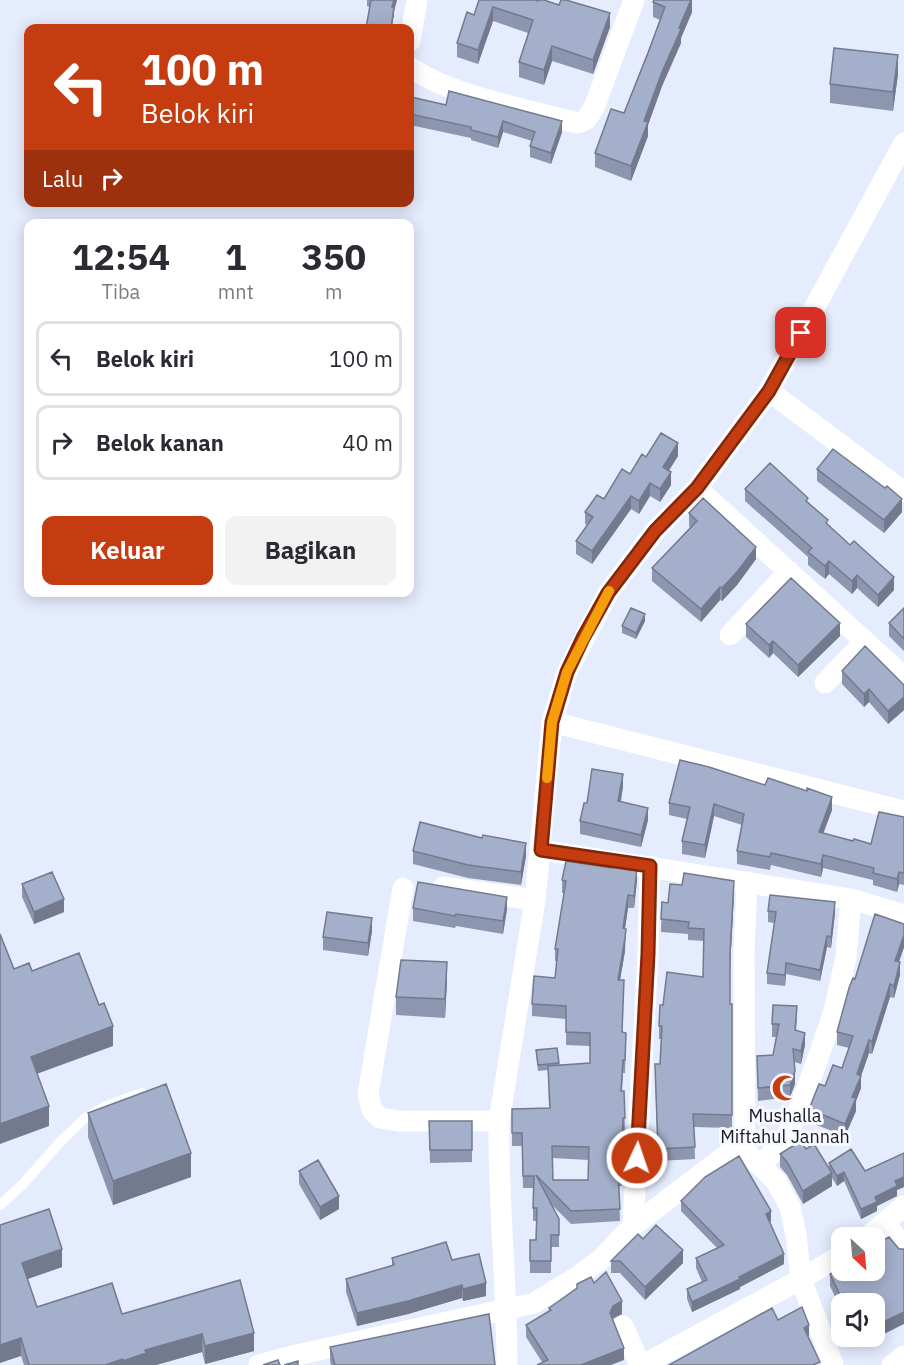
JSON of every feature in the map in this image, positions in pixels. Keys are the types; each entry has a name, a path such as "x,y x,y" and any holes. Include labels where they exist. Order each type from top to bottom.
{"street":[{"path":"413,24 417,0"},
{"path":"414,70 462,92 577,123 584,121 589,117 595,105 634,0"},
{"path":"507,1365 507,1308 499,1121 510,1040 535,900 552,722 567,672 608,593 655,531 697,488 769,391 904,143"},
{"path":"769,391 904,492"},
{"path":"697,488 904,677"},
{"path":"730,635 789,571"},
{"path":"825,683 866,641"},
{"path":"552,722 904,811"},
{"path":"541,850 851,898 904,915"},
{"path":"633,1226 648,954 650,866"},
{"path":"747,882 744,952 753,1158"},
{"path":"424,884 535,900"},
{"path":"403,888 368,1094 372,1110 380,1118 399,1121 499,1121"},
{"path":"753,1158 782,1144 796,1117 834,1011 846,957 851,898"},
{"path":"260,1365 534,1303 578,1277 600,1260 633,1226 726,1155 737,1150 753,1158 776,1181 790,1207 801,1279 833,1365"},
{"path":"880,1227 904,1206"},
{"path":"886,1222 904,1249"},
{"path":"623,1326 641,1365 831,1261"},
{"path":"892,1365 904,1356"}],"lane":[{"path":"0,1205 84,1119 106,1106 142,1093"}],"building":[{"path":"371,0 394,0 392,24 367,24"},
{"path":"479,0 544,0 559,5 561,0 566,0 610,13 593,60 552,46 544,70 519,62 533,20 493,7 478,50 457,43 467,12 474,15"},
{"path":"654,0 691,0 644,121 648,122 631,166 595,153 611,109 624,113 648,53 665,7 653,2"},
{"path":"834,48 898,55 893,92 830,84"},
{"path":"449,91 562,121 551,153 530,146 535,132 503,121 498,137 471,130 471,127 414,115 414,98 446,105"},
{"path":"661,433 678,443 663,467 671,472 660,489 650,483 639,501 631,496 592,551 576,541 593,517 585,512 597,495 604,499 622,469 630,474 642,454 646,457"},
{"path":"833,449 902,499 884,520 817,469"},
{"path":"770,463 808,498 806,501 828,520 826,523 850,545 854,541 894,577 878,595 857,575 852,581 829,561 825,566 808,552 812,548 745,489"},
{"path":"703,498 756,547 737,572 701,609 652,568 697,521 689,513"},
{"path":"791,578 840,623 798,665 773,641 769,645 746,624"},
{"path":"631,608 645,614 636,633 622,626"},
{"path":"904,608 904,639 889,623"},
{"path":"865,646 904,685 904,697 888,711 869,689 864,694 842,671"},
{"path":"680,760 765,785 768,778 832,797 819,832 853,841 854,839 871,844 879,812 904,817 904,873 899,872 897,879 873,873 874,868 823,855 821,864 771,853 770,857 737,851 744,814 714,804 705,845 682,841 690,807 669,803"},
{"path":"592,769 623,774 618,801 648,808 641,835 580,821 584,803 587,803"},
{"path":"420,822 482,838 483,835 526,843 521,872 468,865 413,851"},
{"path":"566,861 612,868 613,865 637,868 634,896 628,895 623,928 626,929 625,938 618,980 624,980 622,1032 626,1033 621,1091 624,1091 625,1118 623,1118 622,1173 618,1173 620,1209 571,1211 536,1175 559,1219 559,1235 551,1235 551,1261 530,1261 530,1240 536,1240 537,1208 533,1208 534,1176 523,1176 522,1133 512,1133 512,1109 550,1108 548,1066 590,1063 590,1033 566,1032 566,1006 532,1004 534,976 555,978 558,949 555,949 566,881 562,880","holes":["552,1146 589,1147 588,1180 553,1180"]},
{"path":"52,872 64,899 34,912 22,884"},
{"path":"684,873 734,881 730,954 732,1115 693,1114 695,1147 658,1149 655,1064 660,1064 662,1026 659,1026 660,1005 663,1005 667,972 703,977 704,929 688,928 689,922 661,919 662,902 668,903 670,884 682,885"},
{"path":"418,882 507,897 503,921 456,914 455,916 413,908"},
{"path":"770,895 835,902 831,937 827,936 820,970 786,963 785,975 767,973 776,912 768,911"},
{"path":"327,912 372,918 368,943 323,937"},
{"path":"875,914 904,924 904,935 895,961 900,962 894,986 890,984 872,1042 869,1040 857,1074 861,1076 852,1097 856,1098 845,1124 809,1109 819,1084 825,1086 833,1065 842,1068 853,1036 837,1032 849,988 853,978 855,979"},
{"path":"0,934 14,969 29,963 32,971 79,953 99,1005 104,1003 113,1026 31,1057 49,1106 0,1124"},
{"path":"401,960 447,962 445,999 396,997"},
{"path":"773,1005 797,1006 795,1030 805,1033 801,1051 793,1049 795,1071 790,1085 758,1088 757,1056 773,1055 779,1024 772,1024"},
{"path":"557,1048 559,1063 538,1065 536,1050"},
{"path":"166,1084 191,1153 113,1181 88,1113"},
{"path":"429,1121 472,1121 472,1150 430,1150"},
{"path":"798,1137 806,1149 814,1144 832,1173 803,1191 780,1154 796,1144"},
{"path":"851,1149 865,1171 904,1153 904,1177 895,1181 897,1186 875,1197 877,1202 861,1209 844,1172 837,1176 829,1163"},
{"path":"739,1156 771,1211 766,1214 784,1254 739,1277 740,1279 692,1302 687,1289 707,1280 696,1258 724,1245 681,1201 705,1177"},
{"path":"318,1160 339,1196 320,1207 299,1171"},
{"path":"49,1209 62,1249 22,1263 37,1307 112,1283 122,1314 240,1280 254,1333 205,1346 202,1334 145,1350 146,1353 105,1365 29,1365 21,1338 0,1345 0,1225"},
{"path":"656,1225 683,1250 645,1287 620,1261 611,1261 638,1234 643,1239"},
{"path":"889,1237 899,1249 904,1249 904,1312 885,1321 885,1293 839,1293 833,1281 885,1281 885,1239"},
{"path":"446,1242 452,1260 479,1254 486,1283 463,1289 462,1285 357,1313 346,1279 394,1265 392,1258"},
{"path":"606,1272 622,1301 613,1306 610,1313 624,1348 581,1365 537,1365 548,1360 526,1325 551,1310 549,1308 577,1288 577,1284 591,1277 594,1283"},
{"path":"802,1307 809,1325 804,1328 820,1362 813,1365 669,1365 772,1308 778,1320"},
{"path":"489,1314 495,1365 335,1365 330,1347"},
{"path":"278,1360 280,1365 263,1365"},
{"path":"298,1361 298,1365 284,1365"}],"slow traffic":[{"path":"547,778 552,722 567,672 609,591"}],"place":[{"name":"Mushalla Miftahul Jannah","path":"785,1088"}],"route":[{"path":"637,1158 648,954 650,866 541,850 552,722 567,672 608,593 655,531 697,488 721,458 769,391 801,333"}]}
